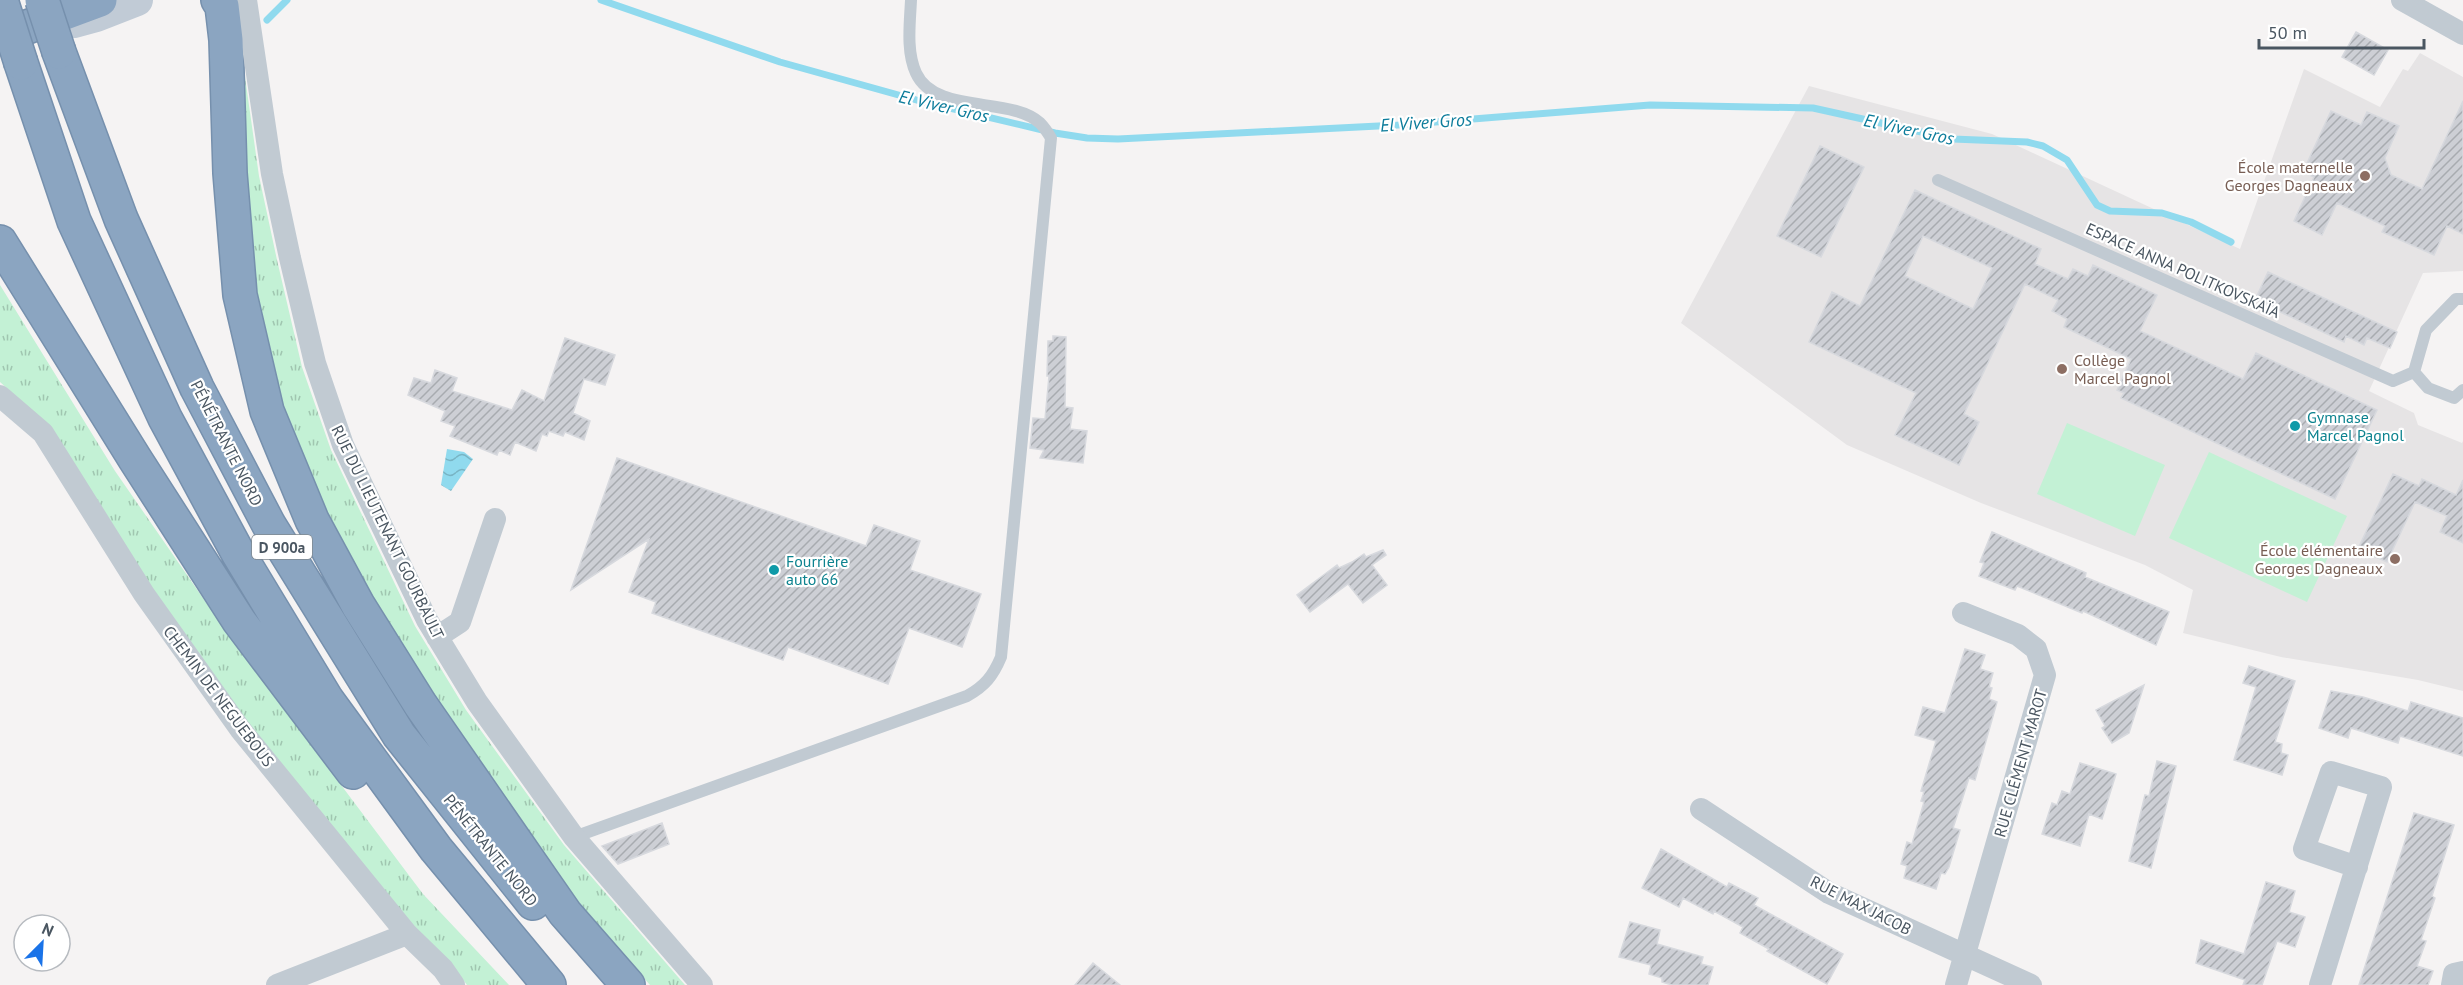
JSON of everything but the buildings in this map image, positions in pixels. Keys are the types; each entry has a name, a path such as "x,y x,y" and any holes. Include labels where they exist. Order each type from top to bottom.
{"highway":[{"name":"D 900a","path":"1,0 7,47 74,221 165,418 238,553 327,700 436,849 549,985"},
{"name":"PÉNÉTRANTE NORD","path":"42,0 121,219 197,388 269,525 399,735 572,952 602,985"},
{"path":"7,47 100,0"},
{"path":"218,0 222,6 226,40 230,173 240,295 267,411 312,520 358,605 420,704 565,913 628,985"},
{"path":"0,242 239,621 437,880 538,985"}],"main road":[{"path":"0,13 49,0"},
{"path":"7,47 137,0"}],"street":[{"name":"RUE DU LIEUTENANT GOURBAULT","path":"246,0 272,174 315,363 343,445 427,620 477,702 574,837 702,985"},
{"path":"2402,0 2463,34"},
{"name":"CHEMIN DE NEGUEBOUS","path":"0,396 43,433 144,594 240,729 407,934 443,969 454,985"},
{"path":"437,637 460,622 495,519"},
{"name":"RUE CLÉMENT MAROT","path":"1956,985 2045,675 2036,649 2018,634 1963,613"},
{"name":"RUE MAX JACOB","path":"1701,809 1829,892 2031,985"},
{"path":"2320,985 2356,867"},
{"path":"277,985 407,934"},
{"path":"2452,985 2454,974 2463,972"}],"lane":[{"path":"574,837 967,696 984,686 994,674 1001,657 1051,138 1040,123 1025,115 939,95 922,84 915,72 910,52 910,0"},
{"name":"ESPACE ANNA POLITKOVSKAÏA","path":"1938,180 2392,381 2414,372"},
{"path":"2463,299 2456,299 2426,330 2414,372 2428,388 2454,398 2463,390"}],"shaded area":[{"name":"Collège Marcel Pagnol","path":"2420,53 2463,77 2463,271 2423,273 2369,391 2414,413 2418,425 2462,443 2463,441 2463,691 2418,680 2281,657 2183,633 2193,590 2145,565 1981,503 1847,445 1681,323 1809,86 1992,134 2240,249 2304,69 2380,107 2403,69 2408,71"}],"green space":[{"path":"243,63 259,176 302,367 331,450 415,626 466,710 564,845 685,985 650,985 578,903 434,695 373,597 327,513 283,407 257,292 238,66"},
{"path":"0,285 115,471 232,640 423,894 509,985 467,985 450,962 414,927 248,723 152,589 50,427 0,382"},
{"path":"2067,423 2165,465 2135,536 2037,494"},
{"path":"2209,452 2347,516 2307,602 2169,538"}],"water":[{"path":"447,449 464,452 473,459 451,491 441,485"}],"waterway":[{"name":"El Viver Gros","path":"267,20 287,0"},
{"name":"El Viver Gros","path":"601,0 780,62 920,101 1055,133 1087,138 1118,139 1398,125 1650,105 1813,108 1953,139 2027,142 2043,146 2067,160 2097,205 2110,211 2162,213 2191,222 2231,242"}],"place":[{"name":"École maternelle Georges Dagneaux","path":"2365,176"},
{"name":"Collège Marcel Pagnol","path":"2062,369"},
{"name":"Gymnase Marcel Pagnol","path":"2295,426"},
{"name":"École élémentaire Georges Dagneaux","path":"2395,559"},
{"name":"Fourrière auto 66","path":"774,570"}]}
